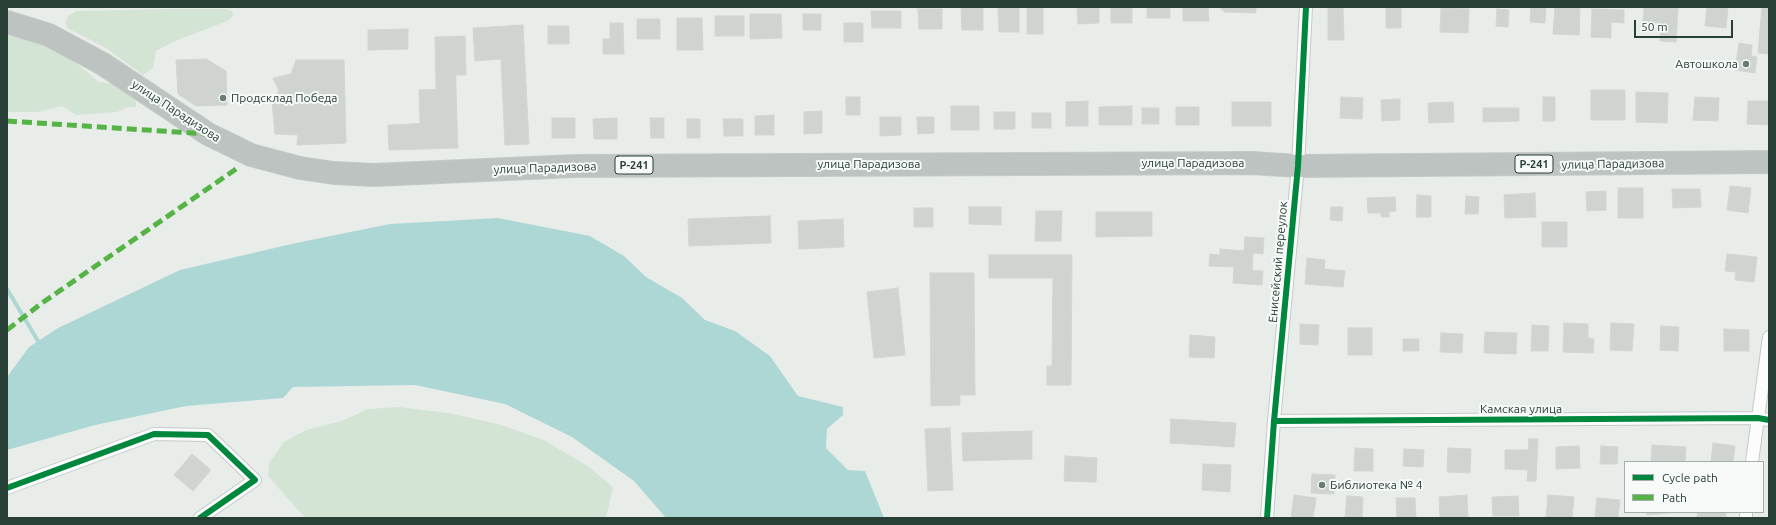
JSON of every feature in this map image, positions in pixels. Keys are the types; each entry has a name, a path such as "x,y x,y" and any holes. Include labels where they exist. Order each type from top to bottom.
{"highway":[{"name":"улица Парадизова","path":"7,22 49,35 103,64 208,134 251,156 300,168 334,173 374,175 576,166 1236,163 1298,166 1769,162"}],"street":[{"name":"Енисейский переулок","path":"1267,518 1274,421 1298,166 1306,7"},
{"path":"1752,461 1763,419 1769,337"},
{"name":"Камская улица","path":"1274,421 1763,419"},
{"path":"7,488 154,434 208,435 255,480 200,518"}],"green space":[{"path":"226,9 232,11 233,16 227,21 173,42 156,51 153,68 143,75 106,48 67,28 66,21 68,16 76,11"},
{"path":"7,35 61,51 99,82 115,84 136,98 136,107 129,107 117,112 76,115 62,106 38,112 7,112"},
{"path":"398,407 448,413 498,424 544,440 589,467 613,487 606,518 305,518 268,476 269,463 284,442 306,430 342,421 368,409"}],"water":[{"path":"498,218 590,236 624,256 646,277 682,298 705,320 735,331 770,356 798,396 843,407 843,415 827,429 826,448 848,470 865,471 884,518 666,518 634,481 572,437 505,404 415,385 293,387 283,398 186,406 95,425 7,450 7,377 29,347 58,328 180,270 296,243 390,224"}],"building":[{"path":"983,7 983,30 962,30 961,8"},
{"path":"1099,7 1099,23 1078,24 1077,8"},
{"path":"1111,7 1132,7 1132,23 1111,23"},
{"path":"1147,7 1170,7 1170,18 1147,18"},
{"path":"1183,7 1208,7 1209,21 1183,21"},
{"path":"1221,7 1256,7 1256,13 1224,12 1224,10 1221,10"},
{"path":"1328,7 1343,7 1344,40 1328,40"},
{"path":"1386,7 1401,7 1401,28 1386,28"},
{"path":"1531,7 1546,7 1545,23 1530,22"},
{"path":"1555,7 1580,8 1579,35 1553,34"},
{"path":"1644,7 1678,8 1676,42 1660,41 1661,23 1643,22"},
{"path":"1707,7 1728,7 1726,28 1705,26"},
{"path":"1762,7 1769,7 1769,54 1758,53"},
{"path":"998,8 1019,8 1019,32 999,32"},
{"path":"1027,8 1043,8 1043,34 1027,34"},
{"path":"1441,8 1469,9 1468,33 1440,32"},
{"path":"918,9 942,9 942,29 919,29"},
{"path":"1497,9 1509,10 1508,27 1496,26"},
{"path":"1592,9 1624,10 1624,23 1611,22 1611,38 1591,37"},
{"path":"871,11 901,11 901,28 872,28"},
{"path":"750,14 781,14 782,38 750,39"},
{"path":"803,14 821,14 821,30 803,30"},
{"path":"715,16 744,16 744,36 715,36"},
{"path":"677,18 702,18 703,50 677,50"},
{"path":"637,19 660,19 660,39 637,39"},
{"path":"610,23 623,23 624,54 603,54 603,39 610,39"},
{"path":"844,23 863,23 863,42 844,42"},
{"path":"523,25 529,144 505,145 501,59 475,61 473,28"},
{"path":"548,26 569,26 569,44 548,44"},
{"path":"408,29 408,49 368,50 368,30"},
{"path":"465,36 466,75 456,75 456,89 436,90 435,37"},
{"name":"Автошкола","path":"1739,43 1752,45 1751,56 1757,57 1755,73 1735,70"},
{"path":"206,59 226,71 227,105 196,106 178,94 176,60"},
{"path":"296,60 344,60 346,143 297,145 298,135 275,134 272,101 279,91 273,78 291,74"},
{"path":"456,89 457,122 420,124 419,90"},
{"path":"1591,90 1625,90 1625,120 1591,120"},
{"path":"1636,92 1668,93 1667,123 1636,122"},
{"path":"846,97 860,97 860,115 846,115"},
{"path":"1341,97 1363,98 1362,119 1340,118"},
{"path":"1543,97 1555,97 1555,121 1543,121"},
{"path":"1695,97 1719,98 1718,121 1693,120"},
{"path":"1400,99 1400,120 1382,121 1381,100"},
{"path":"1088,101 1088,126 1066,126 1066,102"},
{"path":"1748,101 1769,101 1769,125 1747,124"},
{"path":"1232,102 1271,102 1271,126 1232,126"},
{"path":"1453,102 1454,122 1429,123 1428,103"},
{"path":"951,106 979,106 979,130 951,130"},
{"path":"1132,106 1132,125 1099,125 1099,107"},
{"path":"1176,107 1199,107 1199,125 1176,125"},
{"path":"1142,108 1159,108 1159,124 1142,124"},
{"path":"1483,108 1519,108 1519,121 1483,122"},
{"path":"822,111 822,133 804,134 804,112"},
{"path":"994,112 1015,112 1015,129 994,129"},
{"path":"1032,113 1051,113 1051,128 1032,128"},
{"path":"774,115 774,135 755,135 755,116"},
{"path":"880,117 901,117 901,135 880,136"},
{"path":"917,117 934,117 934,133 918,134"},
{"path":"552,118 575,118 575,138 552,138"},
{"path":"617,118 617,139 594,139 593,119"},
{"path":"650,118 664,118 664,138 651,138"},
{"path":"687,119 700,119 700,138 687,138"},
{"path":"723,119 743,119 743,136 724,136"},
{"path":"457,122 458,148 389,150 388,125"},
{"path":"1730,186 1751,188 1748,213 1727,210"},
{"path":"1618,188 1643,188 1643,218 1618,218"},
{"path":"1672,189 1700,189 1701,207 1673,208"},
{"path":"1606,191 1606,210 1587,211 1586,192"},
{"path":"1535,193 1536,217 1505,218 1504,195"},
{"path":"1417,195 1431,196 1431,217 1416,217"},
{"path":"1466,196 1479,197 1478,214 1465,214"},
{"path":"1395,197 1396,211 1388,212 1390,217 1381,217 1381,213 1368,213 1367,198"},
{"path":"969,207 1001,207 1001,225 969,224"},
{"path":"1331,207 1343,207 1342,221 1330,220"},
{"path":"914,208 933,208 933,227 914,227"},
{"path":"1036,211 1062,211 1061,241 1035,241"},
{"path":"1096,212 1152,212 1152,236 1096,237"},
{"path":"770,216 771,243 689,246 688,219"},
{"path":"843,219 844,247 799,249 798,221"},
{"path":"1542,222 1567,222 1567,247 1542,247"},
{"path":"1245,237 1264,238 1263,254 1253,253 1252,270 1263,271 1262,285 1233,283 1234,267 1209,266 1210,254 1220,255 1220,249 1244,251"},
{"path":"1727,254 1757,257 1754,282 1735,280 1736,272 1725,271"},
{"path":"989,255 1072,255 1071,385 1047,385 1047,366 1052,366 1053,278 989,278"},
{"path":"1307,258 1325,260 1324,269 1345,271 1343,287 1305,284"},
{"path":"930,273 974,273 975,395 960,395 960,405 931,406"},
{"path":"898,288 905,355 874,358 867,292"},
{"path":"1564,323 1588,324 1588,338 1594,339 1593,353 1563,352"},
{"path":"1611,323 1634,324 1632,351 1610,350"},
{"path":"1300,324 1319,325 1318,345 1300,344"},
{"path":"1532,325 1549,326 1548,351 1531,351"},
{"path":"1661,326 1679,327 1678,351 1660,350"},
{"path":"1348,328 1372,328 1372,355 1348,355"},
{"path":"1724,329 1749,330 1749,351 1724,351"},
{"path":"1485,332 1517,333 1516,354 1484,353"},
{"path":"1441,333 1463,334 1462,353 1440,352"},
{"path":"1190,335 1215,337 1214,358 1189,357"},
{"path":"1403,339 1419,339 1419,351 1403,351"},
{"path":"1171,419 1236,423 1234,447 1170,443"},
{"path":"950,428 953,490 928,491 925,429"},
{"path":"1032,431 1032,459 963,461 962,433"},
{"path":"1529,439 1538,439 1536,481 1527,481 1528,470 1505,469 1505,450 1528,450"},
{"path":"1713,443 1735,446 1733,461 1711,461"},
{"path":"1652,445 1686,447 1685,461 1651,461"},
{"path":"1579,446 1580,468 1556,469 1556,447"},
{"path":"1601,446 1618,447 1617,464 1600,464"},
{"path":"1355,448 1373,449 1373,471 1354,471"},
{"path":"1448,448 1471,449 1470,473 1447,472"},
{"path":"1404,449 1424,450 1423,467 1403,466"},
{"path":"192,454 211,470 193,491 174,475"},
{"path":"1065,456 1097,458 1096,482 1064,481"},
{"path":"1203,464 1231,465 1230,492 1202,490"},
{"path":"1312,474 1335,475 1334,494 1311,493"},
{"path":"1294,495 1316,498 1313,518 1291,518"},
{"path":"1467,495 1468,518 1440,518 1439,497"},
{"path":"1548,495 1574,497 1572,518 1546,518"},
{"path":"1347,496 1363,497 1362,518 1345,518"},
{"path":"1518,496 1519,516 1493,516 1492,497"},
{"path":"1396,498 1415,498 1416,518 1397,518"},
{"path":"1597,498 1620,500 1618,518 1595,517"},
{"path":"1647,513 1668,513 1647,515"},
{"path":"1698,513 1726,513 1726,518 1697,517"}],"waterway":[{"path":"7,289 38,341"}],"marked path":[{"path":"7,121 208,134"},
{"path":"7,330 42,303 239,167"}],"cycle path":[{"path":"1267,518 1274,421 1298,166 1306,7"},
{"path":"1274,421 1758,418 1769,420"},
{"path":"7,488 154,434 208,435 255,480 200,518"}],"place":[{"name":"Автошкола","path":"1746,64"},
{"name":"Продсклад Победа","path":"223,98"},
{"name":"Библиотека № 4","path":"1322,485"}]}
